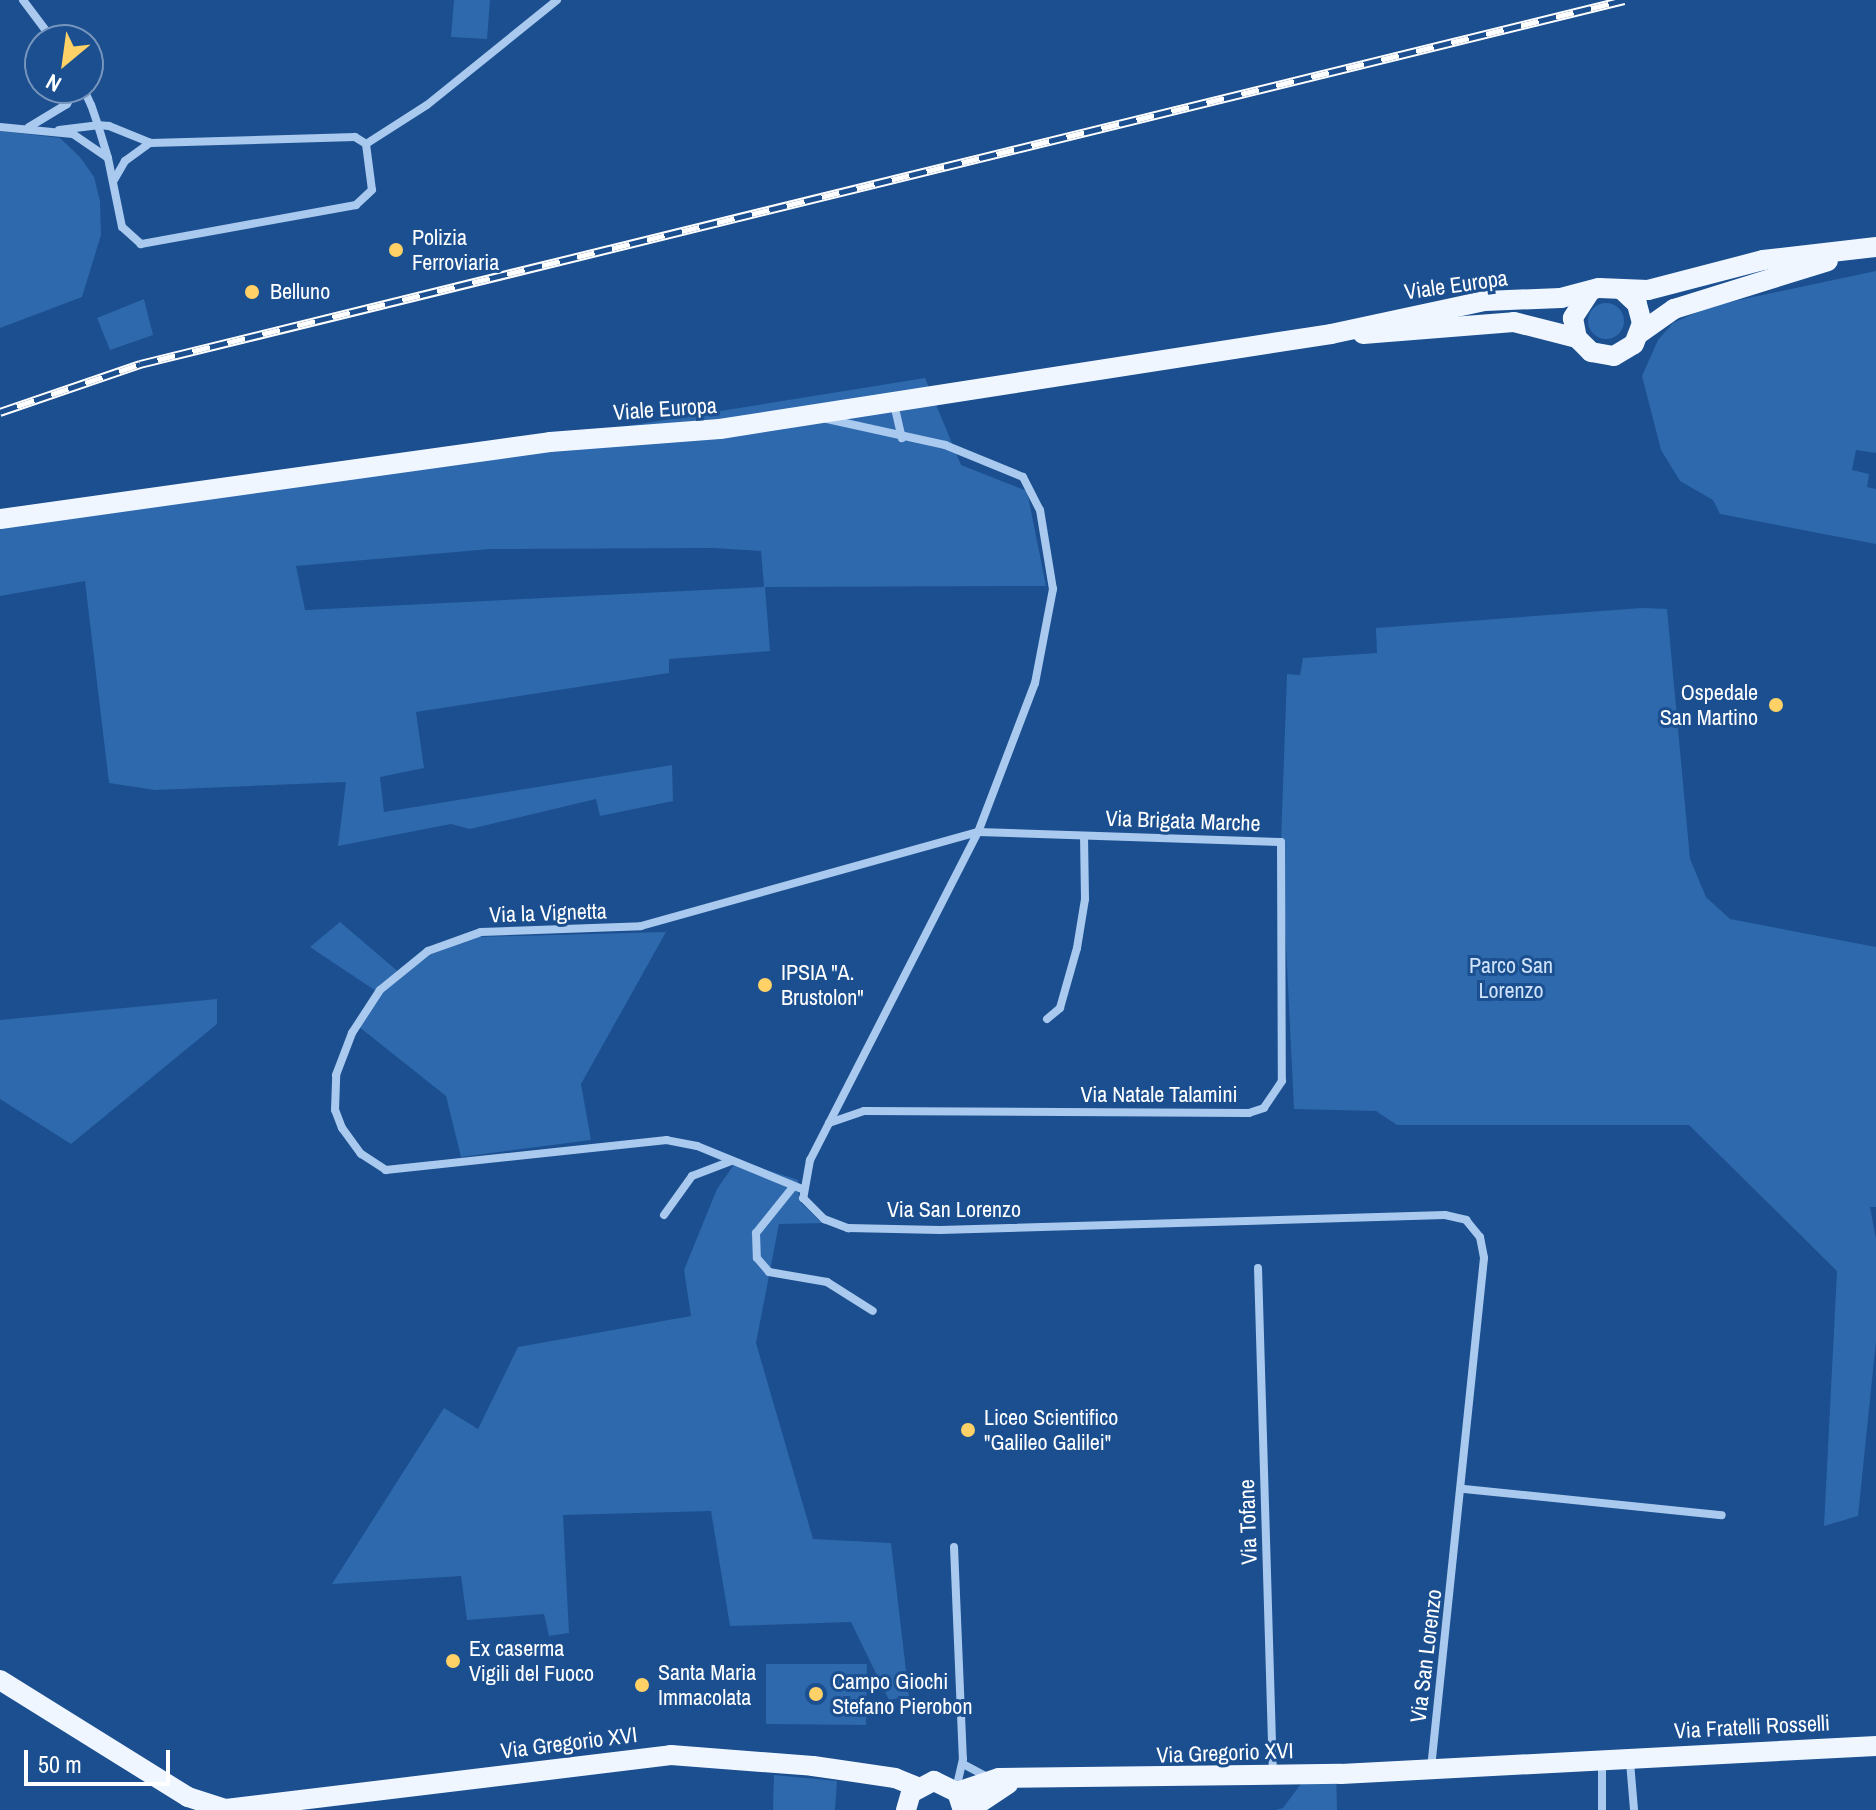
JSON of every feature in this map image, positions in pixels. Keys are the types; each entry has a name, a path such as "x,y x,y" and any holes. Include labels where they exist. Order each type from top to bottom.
{"main road":[{"name":"Viale Europa","path":"0,519 550,442 720,429 1331,334 1485,301 1589,293 1611,287 1623,291 1648,290 1763,260 1867,249"},
{"name":"Viale Europa","path":"1331,334 1392,335 1514,322 1577,338 1591,352 1614,356 1634,344 1640,333 1674,309 1867,249"},
{"path":"1623,291 1641,313 1640,333"},
{"path":"1577,338 1573,318 1589,293"},
{"path":"0,1680 188,1797 226,1810"},
{"name":"Via Fratelli Rosselli","path":"1431,1768 1876,1746"},
{"name":"Via Gregorio XVI","path":"226,1810 671,1755 872,1775 917,1787"},
{"name":"Via Gregorio XVI","path":"958,1797 1009,1779 1273,1776 1431,1768"},
{"path":"872,1775 896,1793 906,1810"},
{"path":"906,1810 917,1787 958,1797"}],"street":[{"path":"23,0 41,24"},
{"path":"366,144 427,105 557,0"},
{"path":"25,128 57,112 63,104"},
{"path":"0,127 59,130 98,125 151,143 355,137 366,144 373,179 364,202 151,246 132,240 122,227 114,180 98,125 89,104"},
{"path":"59,130 86,140 108,158"},
{"path":"114,180 125,161 151,143"},
{"path":"893,402 902,438"},
{"path":"815,415 902,438 945,445 1023,477 1047,538 1053,589 1047,640 978,832 797,1188 756,1233 757,1258 769,1272 827,1282 873,1311"},
{"name":"Via Brigata Marche","path":"978,832 1281,842"},
{"name":"Via la Vignetta","path":"797,1188 731,1161 667,1140 386,1170 361,1154 342,1128 335,1110 336,1075 352,1033 380,990 411,962 450,941 508,929 641,926 978,832"},
{"name":"Via Brigata Marche","path":"1047,1019 1060,1008 1077,948 1085,899 1084,836"},
{"name":"Via Natale Talamini","path":"829,1123 864,1111 1249,1113 1264,1108 1282,1081 1281,842"},
{"path":"664,1215 692,1176 731,1161"},
{"name":"Via San Lorenzo","path":"797,1188 815,1213 848,1228 1457,1216 1480,1237 1484,1258 1464,1489 1431,1768"},
{"name":"Via Tofane","path":"1258,1268 1273,1776"},
{"path":"1464,1489 1722,1515"},
{"path":"954,1547 963,1764 958,1797"},
{"path":"1630,1757 1634,1810"},
{"path":"1602,1760 1602,1810"},
{"path":"958,1797 963,1764"},
{"name":"Via Gregorio XVI","path":"963,1764 973,1772 1009,1779"}],"green space":[{"path":"454,0 490,0 487,39 451,37"},
{"path":"0,131 60,138 80,157 94,177 100,201 101,235 82,297 0,328"},
{"path":"1876,271 1876,453 1856,450 1852,470 1869,474 1867,487 1876,489 1876,544 1720,514 1713,500 1680,481 1661,450 1642,376 1658,340 1673,323 1711,306"},
{"path":"144,299 153,335 110,350 97,318"},
{"path":"1606,303 1619,308 1624,321 1619,334 1606,339 1593,334 1588,321 1593,308"},
{"path":"925,378 961,465 1027,491 1046,586 765,587 770,651 669,659 669,673 416,712 424,768 380,777 384,812 672,765 673,801 600,816 596,799 470,829 451,824 338,846 346,782 155,790 109,783 85,581 0,596 0,509 540,440","holes":["713,548 761,551 764,587 305,610 296,566 490,549"]},
{"name":"Parco San Lorenzo","path":"1642,608 1667,609 1690,859 1706,897 1730,919 1876,947 1876,1207 1870,1207 1876,1239 1876,1341 1858,1516 1824,1526 1837,1271 1689,1125 1397,1125 1376,1111 1294,1109 1281,842 1287,674 1300,675 1303,658 1377,653 1376,628"},
{"path":"340,922 401,974 422,958 476,937 666,932 581,1084 591,1140 461,1157 446,1096 358,1026 379,993 310,947"},
{"path":"217,999 217,1024 71,1144 0,1099 0,1020"},
{"path":"737,1160 798,1180 799,1201 822,1223 779,1224 756,1343 813,1539 891,1543 909,1696 889,1700 851,1622 730,1626 711,1511 563,1515 569,1633 549,1636 544,1614 467,1620 461,1576 332,1584 444,1408 478,1429 518,1347 691,1316 684,1270 717,1189"},
{"name":"Campo Giochi Stefano Pierobon","path":"766,1664 867,1664 866,1725 766,1724"},
{"path":"1336,1768 1337,1810 1275,1810 1283,1808 1312,1769"},
{"path":"774,1775 837,1781 835,1810 773,1810"}],"railway":[{"path":"0,412 140,364 1624,0"}],"place":[{"name":"Polizia Ferroviaria","path":"396,250"},
{"name":"Belluno","path":"252,292"},
{"name":"Ospedale San Martino","path":"1776,705"},
{"name":"IPSIA \"A. Brustolon\"","path":"765,985"},
{"name":"Liceo Scientifico \"Galileo Galilei\"","path":"968,1430"},
{"name":"Ex caserma Vigili del Fuoco","path":"453,1661"},
{"name":"Santa Maria Immacolata","path":"642,1685"},
{"name":"Campo Giochi Stefano Pierobon","path":"816,1694"}]}
